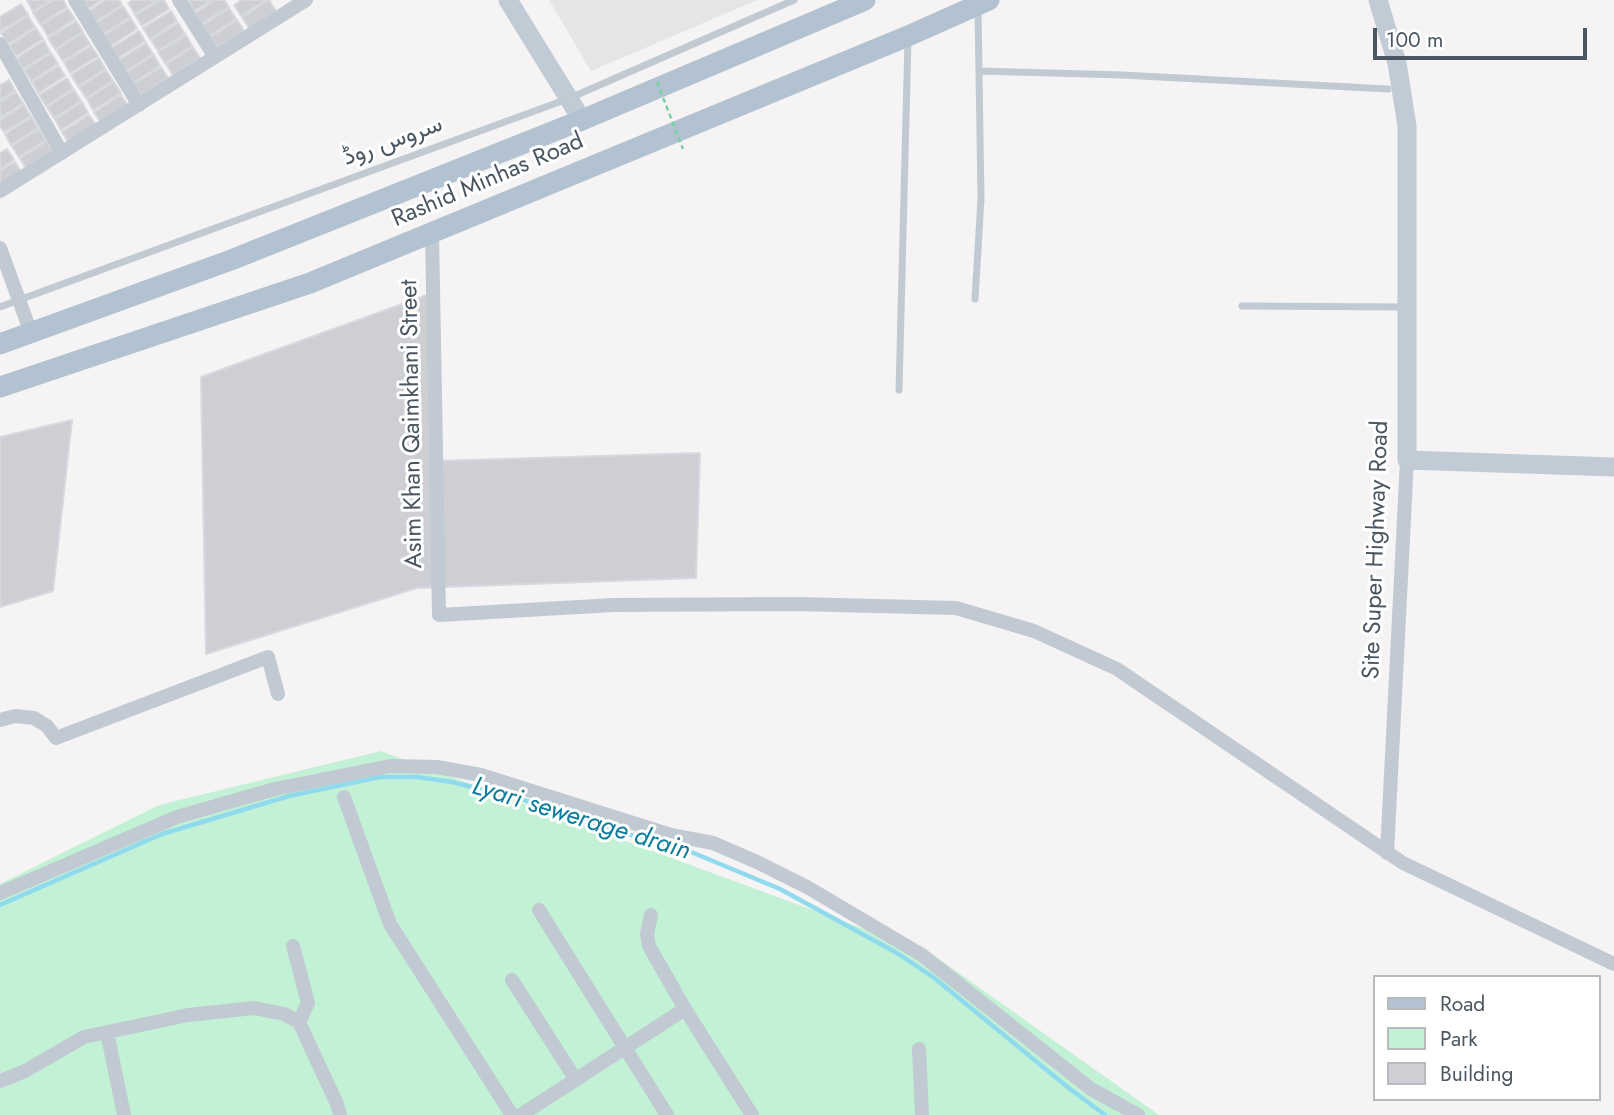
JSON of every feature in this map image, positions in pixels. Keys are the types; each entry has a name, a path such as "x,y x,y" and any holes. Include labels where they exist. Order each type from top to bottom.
{"main road":[{"name":"Rashid Minhas Road","path":"0,344 231,260 582,120 865,0"},
{"name":"Rashid Minhas Road","path":"0,387 310,283 908,36 983,2"}],"street":[{"path":"75,0 139,105"},
{"path":"179,0 215,57"},
{"path":"0,191 215,57 285,6 306,0"},
{"path":"509,0 582,120"},
{"name":"Site Super Highway Road","path":"1378,0 1397,63 1407,126 1406,460 1387,853"},
{"path":"0,44 62,153"},
{"name":"Asim Khan Qaimkhani Street","path":"432,232 439,615 614,606 796,604 956,608 1034,631 1116,669 1387,853"},
{"path":"0,248 31,333"},
{"path":"1406,460 1614,467"},
{"path":"0,720 15,716 34,718 47,726 57,738 268,657 278,694"},
{"path":"0,893 177,817 275,789 390,766 437,767 481,775 671,835 713,844 807,887 922,956 1091,1089 1139,1115"},
{"path":"344,797 390,923 512,1115"},
{"path":"1387,853 1614,964"},
{"path":"539,910 667,1115"},
{"path":"651,915 647,934 649,946 752,1115"},
{"path":"293,946 307,1003 299,1022"},
{"path":"512,980 576,1080"},
{"path":"0,1081 25,1071 84,1037 188,1015 254,1008 284,1014 299,1022 340,1115"},
{"path":"521,1115 685,1009"},
{"path":"107,1032 124,1115"},
{"path":"919,1049 922,1115"}],"lane":[{"name":"سروس روڈ","path":"0,307 570,98 794,0"},
{"path":"975,299 981,199 979,71 983,2"},
{"path":"899,390 908,36"},
{"path":"979,71 1122,75 1388,89"},
{"path":"1242,306 1408,307"}],"path":[{"path":"657,82 683,149"}],"shaded area":[{"path":"549,0 757,0 591,71"}],"green space":[{"path":"381,751 932,954 1159,1115 0,1115 0,884 159,805"}],"building":[{"path":"27,0 51,0 33,11"},
{"path":"54,0 63,0 67,7 40,24 33,13"},
{"path":"82,0 102,0 88,9"},
{"path":"106,0 119,0 122,5 95,22 89,11"},
{"path":"133,0 157,0 135,14 128,3"},
{"path":"164,0 169,9 142,26 135,15"},
{"path":"188,0 212,0 194,11"},
{"path":"215,0 224,0 229,7 201,24 195,13"},
{"path":"242,0 266,0 241,16 234,5"},
{"path":"269,0 276,11 249,28 242,17"},
{"path":"21,4 28,15 0,31 0,17"},
{"path":"123,6 130,17 103,34 96,23"},
{"path":"229,8 236,19 209,36 203,25"},
{"path":"68,9 75,19 48,36 41,25"},
{"path":"171,11 177,21 150,39 143,28"},
{"path":"28,16 35,27 8,44 1,33"},
{"path":"131,18 137,29 110,46 104,35"},
{"path":"237,20 244,31 217,48 210,37"},
{"path":"76,21 83,32 55,49 48,38"},
{"path":"178,23 185,34 158,51 151,40"},
{"path":"36,28 43,39 16,56 9,46"},
{"path":"139,31 145,41 118,58 111,48"},
{"path":"83,33 90,44 63,61 56,50"},
{"path":"186,35 192,46 165,63 158,52"},
{"path":"44,41 50,52 23,69 17,58"},
{"path":"146,43 153,54 126,71 119,60"},
{"path":"91,46 98,56 70,73 64,62"},
{"path":"193,47 200,58 173,75 166,64"},
{"path":"51,53 58,64 31,81 24,70"},
{"path":"154,55 160,66 133,83 127,72"},
{"path":"99,58 105,69 78,86 71,75"},
{"path":"59,66 65,76 38,93 32,82"},
{"path":"161,67 168,78 141,95 134,84"},
{"path":"106,70 113,81 86,98 79,87"},
{"path":"67,78 73,89 46,106 39,95"},
{"path":"9,80 15,91 0,100 0,85"},
{"path":"114,82 121,93 93,110 87,99"},
{"path":"74,90 81,101 54,118 47,107"},
{"path":"16,92 23,103 0,118 0,102"},
{"path":"121,95 128,106 101,123 94,112"},
{"path":"82,102 88,113 61,130 55,119"},
{"path":"24,105 31,116 4,132 0,120"},
{"path":"89,115 96,125 69,143 62,132"},
{"path":"32,117 38,128 11,145 5,134"},
{"path":"39,129 46,140 19,157 12,146"},
{"path":"47,141 53,152 26,169 20,158"},
{"path":"7,149 14,160 0,169 0,153"},
{"path":"15,162 21,172 0,186 0,171"},
{"path":"430,294 436,461 700,453 696,578 417,588 206,654 201,377"},
{"path":"72,420 53,591 0,607 0,437"}],"waterway":[{"name":"Lyari sewerage drain","path":"0,905 162,834 289,796 380,777 417,777 452,782 539,804 627,834 684,849 780,889 897,953 933,977 1105,1115"}]}
